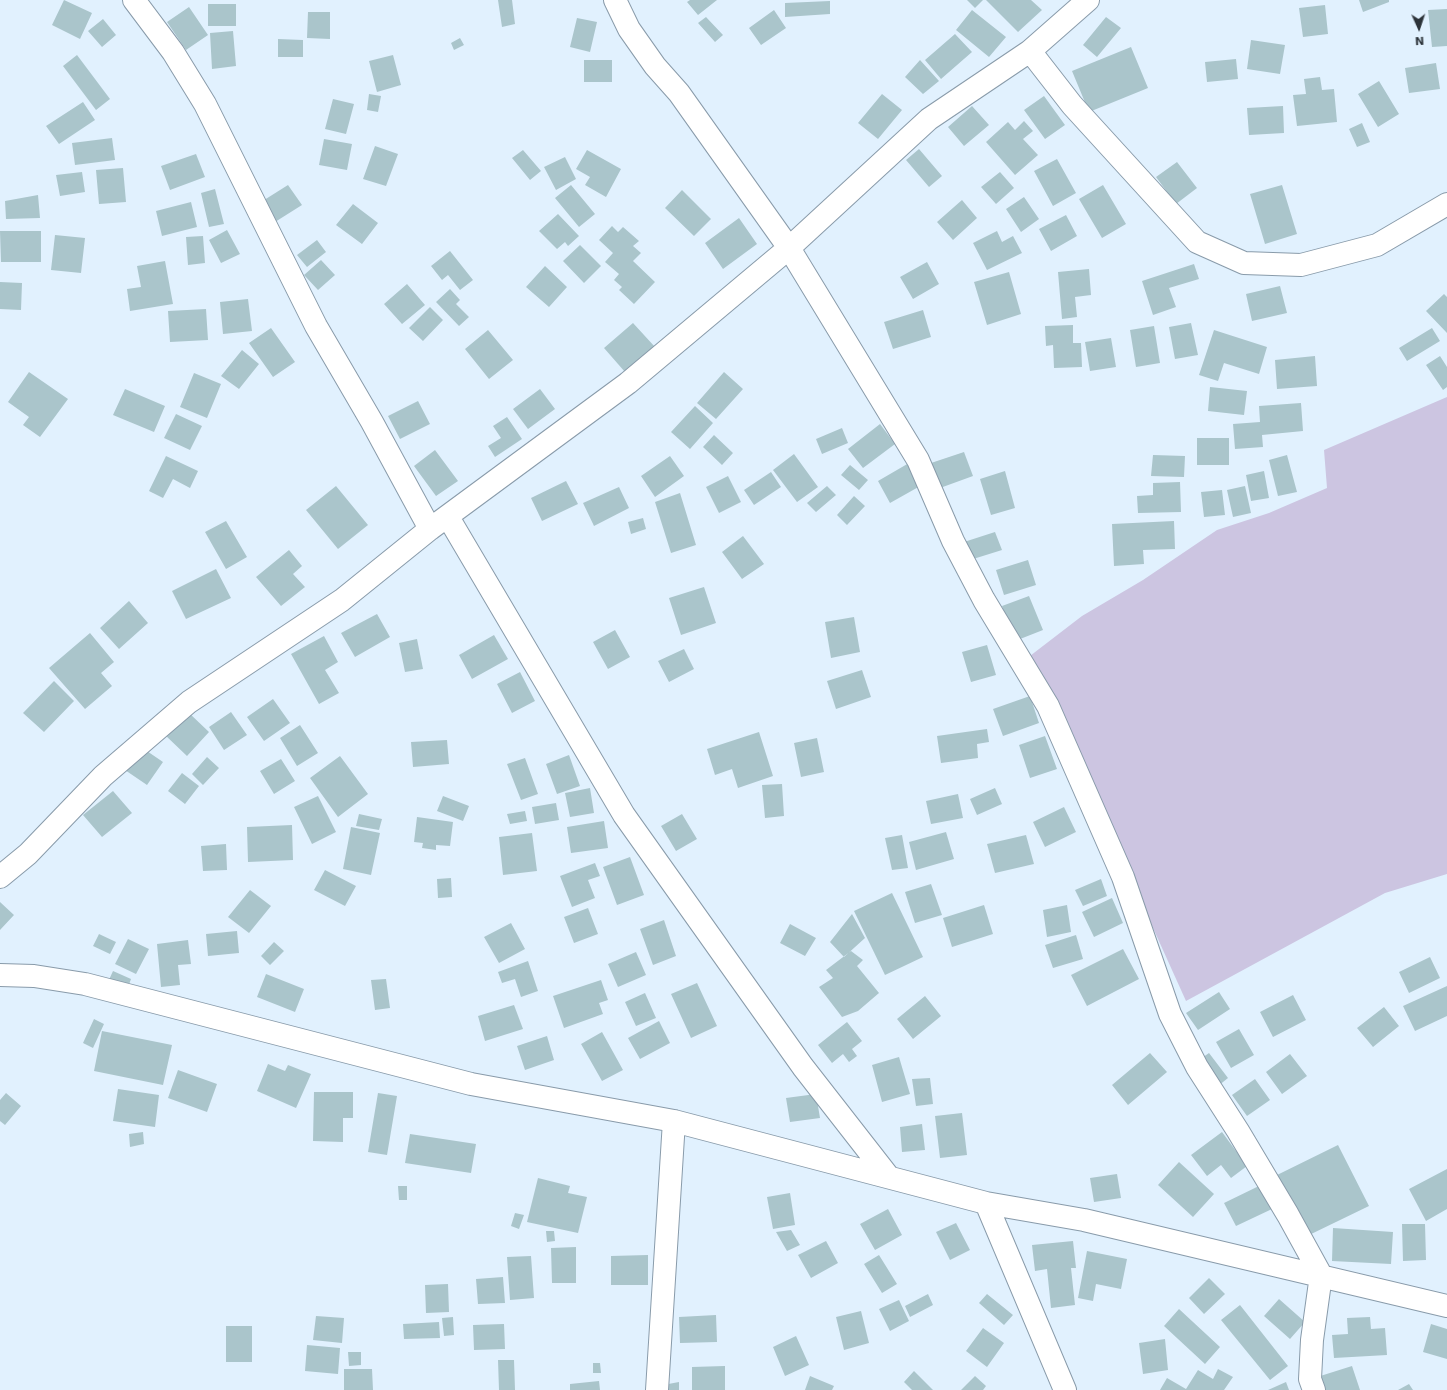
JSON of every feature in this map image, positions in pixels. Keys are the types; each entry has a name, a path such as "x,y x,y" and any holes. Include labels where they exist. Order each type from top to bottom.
{"street":[{"path":"134,0 173,52 205,104 316,326 372,422 430,529"},
{"path":"615,0 629,29 655,66 679,93 789,248 918,460 953,541 984,600 1048,706 1123,877 1170,1014 1197,1067 1238,1131 1288,1215 1321,1275 1312,1340 1310,1379 1314,1390"},
{"path":"0,876 28,854 103,776 189,702 342,600 430,529 628,384 789,248 929,119 1030,51 1088,0"},
{"path":"1030,51 1072,105 1197,242 1244,263 1301,265 1377,245 1447,204"},
{"path":"448,517 624,815 803,1067 888,1176"},
{"path":"0,974 34,976 85,984 471,1084 674,1121 986,1202 1084,1220 1447,1306"},
{"path":"657,1390 674,1121"},
{"path":"986,1202 1065,1390"}],"shaded area":[{"path":"1447,397 1447,874 1385,893 1186,1001 1051,702 1026,659 1082,616 1143,580 1217,530 1269,513 1327,488 1324,450"}],"building":[{"path":"64,0 92,13 80,39 52,25"},
{"path":"498,0 512,0 515,24 502,27"},
{"path":"690,0 717,0 698,15 687,2"},
{"path":"967,0 983,0 975,8"},
{"path":"986,0 1031,0 1042,10 1018,32"},
{"path":"1359,0 1389,0 1389,2 1363,12"},
{"path":"830,1 830,14 785,17 785,3"},
{"path":"208,4 236,4 236,26 208,26"},
{"path":"1325,5 1328,34 1303,37 1299,8"},
{"path":"189,7 208,35 186,50 167,22"},
{"path":"1447,9 1447,46 1432,47 1428,10"},
{"path":"774,10 786,28 761,45 749,28"},
{"path":"972,10 1006,37 989,57 956,30"},
{"path":"308,12 330,12 330,39 307,38"},
{"path":"706,17 723,35 715,42 698,23"},
{"path":"1106,17 1121,28 1097,57 1083,45"},
{"path":"577,18 597,22 590,52 570,47"},
{"path":"103,19 116,35 102,47 88,31"},
{"path":"233,31 236,66 212,69 210,33"},
{"path":"955,34 972,52 941,79 925,60"},
{"path":"460,38 464,45 454,50 451,43"},
{"path":"278,39 303,40 303,57 278,57"},
{"path":"1251,40 1285,45 1280,74 1247,69"},
{"path":"1131,47 1148,88 1089,112 1072,71"},
{"path":"77,55 110,99 96,110 63,66"},
{"path":"393,55 401,85 377,92 369,61"},
{"path":"1236,59 1238,79 1207,82 1205,62"},
{"path":"584,60 612,60 612,82 584,82"},
{"path":"920,60 939,81 923,94 905,77"},
{"path":"1436,63 1440,89 1409,93 1405,68"},
{"path":"1320,77 1322,90 1334,89 1337,122 1297,126 1293,95 1306,94 1304,79"},
{"path":"1379,81 1399,114 1378,127 1358,94"},
{"path":"369,94 381,96 378,112 367,110"},
{"path":"882,94 902,110 878,139 858,123"},
{"path":"1044,96 1065,125 1045,139 1024,110"},
{"path":"333,99 354,104 346,134 325,129"},
{"path":"83,102 95,120 59,144 46,126"},
{"path":"972,106 989,125 964,146 948,127"},
{"path":"1283,106 1284,133 1249,135 1247,108"},
{"path":"1024,121 1033,131 1023,139 1038,155 1015,175 986,142 1008,122 1015,130"},
{"path":"1362,123 1370,142 1357,147 1349,129"},
{"path":"112,138 115,160 75,165 72,143"},
{"path":"324,139 352,144 347,170 319,165"},
{"path":"375,146 398,154 386,186 363,179"},
{"path":"919,149 942,176 929,187 906,160"},
{"path":"523,150 541,171 530,180 512,158"},
{"path":"587,150 621,169 606,197 585,185 590,177 576,169"},
{"path":"196,154 205,177 170,190 161,166"},
{"path":"565,157 576,179 556,190 544,167"},
{"path":"1057,159 1076,193 1053,206 1034,171"},
{"path":"1177,162 1197,188 1176,204 1156,177"},
{"path":"123,168 126,202 99,204 96,170"},
{"path":"82,172 85,192 60,196 56,175"},
{"path":"1000,172 1014,188 996,204 981,187"},
{"path":"288,185 302,205 275,222 261,202"},
{"path":"571,185 595,214 579,227 555,198"},
{"path":"1103,185 1126,224 1102,238 1079,199"},
{"path":"1282,185 1297,234 1265,244 1250,194"},
{"path":"215,189 224,224 209,227 201,193"},
{"path":"682,190 711,219 694,236 665,208"},
{"path":"38,195 40,218 6,219 5,201"},
{"path":"1024,197 1039,219 1021,232 1006,209"},
{"path":"962,200 977,218 953,240 937,222"},
{"path":"191,202 197,227 162,236 156,211"},
{"path":"353,204 378,223 362,244 336,225"},
{"path":"558,214 579,236 568,246 565,242 557,249 539,231"},
{"path":"1066,215 1077,236 1051,251 1039,229"},
{"path":"739,218 757,244 723,269 705,243"},
{"path":"612,226 618,232 623,227 639,241 633,246 641,253 633,261 655,282 634,304 619,290 622,287 614,280 619,274 605,262 613,253 599,240"},
{"path":"227,230 240,254 221,263 209,240"},
{"path":"0,231 41,231 41,262 1,262"},
{"path":"997,231 1002,242 1013,236 1022,253 987,270 973,243"},
{"path":"55,235 85,238 81,273 51,270"},
{"path":"203,236 205,263 188,265 186,237"},
{"path":"317,240 326,252 307,267 297,255"},
{"path":"580,245 601,266 584,283 563,261"},
{"path":"450,251 473,280 460,290 448,275 442,280 431,266"},
{"path":"321,260 335,275 318,290 304,275"},
{"path":"165,261 173,304 130,311 127,289 141,287 137,266"},
{"path":"927,262 939,284 913,299 900,277"},
{"path":"1194,264 1199,279 1169,288 1176,307 1153,315 1142,281"},
{"path":"545,266 567,287 549,307 526,287"},
{"path":"1089,269 1091,295 1075,297 1077,317 1062,319 1058,272"},
{"path":"1009,272 1021,314 987,325 974,282"},
{"path":"0,282 22,283 21,310 0,309"},
{"path":"407,284 425,305 402,324 384,304"},
{"path":"1280,286 1287,313 1252,321 1246,294"},
{"path":"450,289 460,300 456,304 469,317 459,326 436,302"},
{"path":"1444,294 1447,297 1447,333 1426,311"},
{"path":"248,299 252,331 223,334 220,302"},
{"path":"430,307 443,320 423,341 409,328"},
{"path":"206,309 208,340 170,342 168,311"},
{"path":"923,310 931,337 893,349 884,322"},
{"path":"633,323 655,347 625,372 604,348"},
{"path":"1191,323 1198,355 1175,359 1169,327"},
{"path":"1073,325 1073,343 1081,343 1082,367 1054,368 1053,345 1046,346 1045,326"},
{"path":"1154,326 1160,363 1136,367 1130,330"},
{"path":"271,328 295,362 273,377 249,343"},
{"path":"1432,328 1440,341 1407,361 1399,348"},
{"path":"488,330 513,360 489,379 465,349"},
{"path":"1214,330 1267,347 1259,374 1224,363 1218,381 1199,375"},
{"path":"1111,338 1116,367 1090,371 1085,342"},
{"path":"242,350 259,364 239,389 221,376"},
{"path":"1315,356 1317,386 1277,389 1275,360"},
{"path":"1440,356 1447,367 1447,387 1443,390 1426,365"},
{"path":"29,372 68,399 40,437 23,425 29,417 8,402"},
{"path":"724,372 743,389 716,419 697,403"},
{"path":"194,373 221,384 207,418 180,407"},
{"path":"1210,387 1247,391 1244,415 1208,411"},
{"path":"125,389 165,406 154,432 113,415"},
{"path":"540,389 555,409 528,429 513,409"},
{"path":"418,401 430,424 400,439 388,416"},
{"path":"1301,403 1303,431 1262,435 1263,447 1235,449 1233,424 1260,422 1259,406"},
{"path":"695,406 713,423 690,449 671,432"},
{"path":"176,414 202,426 190,450 164,438"},
{"path":"507,417 522,439 495,457 488,446 501,438 493,426"},
{"path":"880,424 895,444 863,468 848,449"},
{"path":"842,428 848,443 822,454 816,439"},
{"path":"714,435 733,453 722,465 703,447"},
{"path":"1197,438 1229,438 1229,465 1197,465"},
{"path":"435,450 458,481 436,496 414,466"},
{"path":"964,452 973,476 940,488 931,463"},
{"path":"794,454 818,487 797,502 773,470"},
{"path":"1153,455 1185,456 1184,477 1151,476"},
{"path":"1287,455 1297,492 1278,496 1269,460"},
{"path":"166,456 198,471 190,488 173,479 163,498 149,491"},
{"path":"670,456 684,476 655,497 641,476"},
{"path":"909,463 922,485 890,503 878,481"},
{"path":"850,465 868,480 859,490 841,475"},
{"path":"1005,471 1015,508 991,515 980,479"},
{"path":"1264,471 1269,498 1251,501 1246,475"},
{"path":"771,472 781,487 754,505 744,490"},
{"path":"728,476 741,502 719,513 706,487"},
{"path":"566,481 578,504 542,521 531,498"},
{"path":"1180,482 1181,512 1138,513 1137,496 1153,495 1153,483"},
{"path":"336,486 368,525 338,549 306,510"},
{"path":"827,486 836,495 816,512 807,503"},
{"path":"1245,486 1251,513 1233,517 1227,490"},
{"path":"619,487 629,508 594,526 583,503"},
{"path":"1222,490 1225,515 1204,517 1201,492"},
{"path":"680,493 696,545 671,553 655,502"},
{"path":"854,496 865,506 847,525 837,515"},
{"path":"643,518 646,529 631,534 628,522"},
{"path":"226,521 247,557 226,569 205,532"},
{"path":"1174,521 1175,549 1143,550 1144,564 1114,566 1112,524"},
{"path":"995,532 1002,550 970,560 964,542"},
{"path":"743,536 764,564 742,579 722,552"},
{"path":"289,550 302,566 293,574 305,587 281,606 256,577"},
{"path":"1028,560 1036,585 1004,595 996,570"},
{"path":"216,569 231,598 186,619 172,591"},
{"path":"704,587 716,623 681,635 669,598"},
{"path":"1029,596 1043,630 1015,641 1002,606"},
{"path":"129,601 148,623 119,649 100,628"},
{"path":"377,614 390,637 355,657 341,633"},
{"path":"854,617 860,652 831,658 825,622"},
{"path":"615,630 630,657 608,669 593,642"},
{"path":"90,633 114,662 101,673 112,686 85,709 49,668"},
{"path":"494,635 508,659 472,679 459,655"},
{"path":"324,636 338,662 325,670 339,693 319,704 291,654"},
{"path":"417,639 423,669 405,672 399,643"},
{"path":"987,645 996,675 971,682 962,652"},
{"path":"684,649 694,669 669,682 658,661"},
{"path":"862,670 871,697 836,709 827,681"},
{"path":"520,672 535,701 512,713 497,684"},
{"path":"54,681 74,701 44,732 23,713"},
{"path":"1030,696 1039,723 1003,736 993,709"},
{"path":"273,699 290,723 264,741 247,717"},
{"path":"188,712 209,732 187,756 165,735"},
{"path":"231,712 247,735 224,750 209,727"},
{"path":"300,725 318,753 297,766 280,738"},
{"path":"987,729 989,742 977,744 978,758 941,763 937,736"},
{"path":"759,732 773,776 738,788 732,769 715,775 707,749"},
{"path":"1045,736 1057,769 1030,778 1019,745"},
{"path":"817,738 824,772 801,777 794,743"},
{"path":"447,740 449,764 413,767 411,742"},
{"path":"141,747 163,762 147,785 125,770"},
{"path":"569,755 580,786 557,794 546,764"},
{"path":"340,756 368,794 338,817 310,778"},
{"path":"207,757 219,768 203,785 192,774"},
{"path":"525,758 538,794 521,800 507,764"},
{"path":"281,759 295,781 274,794 260,771"},
{"path":"182,773 199,786 185,804 168,791"},
{"path":"782,784 784,816 765,818 762,785"},
{"path":"590,788 594,813 570,817 565,793"},
{"path":"995,788 1002,804 977,815 970,799"},
{"path":"113,791 132,813 102,837 83,815"},
{"path":"958,794 963,818 931,824 926,801"},
{"path":"318,796 336,832 312,844 294,807"},
{"path":"443,796 469,806 463,821 437,811"},
{"path":"556,803 559,820 535,824 532,807"},
{"path":"1064,807 1076,832 1045,847 1033,822"},
{"path":"525,811 527,821 510,824 507,814"},
{"path":"359,814 382,819 379,830 356,826"},
{"path":"682,814 697,839 676,851 661,826"},
{"path":"417,817 453,822 450,846 436,845 436,850 422,848 423,843 414,842"},
{"path":"604,821 608,848 571,853 567,827"},
{"path":"292,825 293,860 248,862 247,827"},
{"path":"351,827 380,833 371,875 343,869"},
{"path":"946,832 954,859 916,870 909,842"},
{"path":"532,833 537,871 503,875 499,837"},
{"path":"902,835 908,868 892,870 885,838"},
{"path":"1026,835 1034,864 995,873 987,844"},
{"path":"226,844 227,870 203,871 201,846"},
{"path":"630,857 644,895 617,905 603,867"},
{"path":"595,863 600,876 588,880 595,898 572,907 560,876"},
{"path":"325,870 356,886 345,906 314,890"},
{"path":"451,878 452,897 438,898 437,879"},
{"path":"1101,879 1107,896 1083,906 1075,890"},
{"path":"931,884 942,915 915,923 905,892"},
{"path":"250,890 271,906 249,933 228,917"},
{"path":"892,893 923,957 885,975 854,911"},
{"path":"1112,898 1123,923 1094,937 1082,912"},
{"path":"0,902 14,915 0,930"},
{"path":"984,905 993,934 952,947 943,918"},
{"path":"1067,905 1071,932 1047,937 1043,910"},
{"path":"588,908 598,934 574,943 564,917"},
{"path":"852,914 865,938 844,957 830,942"},
{"path":"664,920 676,956 653,965 640,929"},
{"path":"511,923 525,949 499,963 484,937"},
{"path":"790,924 816,938 805,956 780,943"},
{"path":"237,931 239,953 208,956 206,934"},
{"path":"99,934 116,942 110,954 93,946"},
{"path":"1076,935 1083,959 1053,968 1045,945"},
{"path":"128,939 149,949 136,974 115,964"},
{"path":"188,940 191,964 178,965 180,985 161,987 157,944"},
{"path":"274,942 284,951 270,965 261,956"},
{"path":"1123,949 1139,979 1087,1006 1071,975"},
{"path":"851,951 863,960 857,966 879,993 858,1011 842,1017 819,987 833,978 826,970"},
{"path":"636,952 646,975 618,987 608,964"},
{"path":"1430,957 1440,978 1409,993 1399,972"},
{"path":"528,961 538,991 521,997 515,979 502,983 498,972"},
{"path":"113,971 131,979 127,990 108,982"},
{"path":"266,974 304,989 295,1012 257,997"},
{"path":"386,979 390,1008 375,1010 371,980"},
{"path":"601,980 608,1000 599,1003 603,1014 564,1028 553,996"},
{"path":"697,983 717,1026 691,1038 671,994"},
{"path":"1447,986 1447,1016 1415,1031 1403,1006"},
{"path":"1219,992 1230,1009 1198,1030 1186,1013"},
{"path":"645,993 656,1018 636,1026 625,1002"},
{"path":"1293,995 1306,1020 1273,1037 1260,1012"},
{"path":"925,996 941,1016 913,1039 897,1019"},
{"path":"514,1005 523,1029 485,1041 478,1016"},
{"path":"1384,1007 1399,1026 1373,1047 1357,1028"},
{"path":"94,1019 104,1024 93,1048 83,1043"},
{"path":"659,1021 670,1043 640,1059 628,1038"},
{"path":"847,1022 862,1041 852,1049 857,1056 849,1062 843,1054 832,1063 818,1045"},
{"path":"1239,1029 1254,1055 1231,1068 1216,1042"},
{"path":"102,1031 172,1045 163,1085 94,1071"},
{"path":"602,1032 623,1070 602,1081 581,1044"},
{"path":"547,1036 554,1060 525,1070 517,1046"},
{"path":"1150,1053 1167,1072 1128,1105 1112,1085"},
{"path":"1209,1053 1228,1078 1218,1086 1199,1060"},
{"path":"1290,1054 1307,1076 1282,1094 1266,1072"},
{"path":"899,1057 910,1094 882,1102 872,1065"},
{"path":"268,1064 285,1071 288,1065 311,1074 296,1108 257,1091"},
{"path":"178,1070 217,1084 207,1112 168,1098"},
{"path":"930,1078 933,1104 916,1106 912,1079"},
{"path":"1255,1079 1270,1100 1247,1116 1232,1095"},
{"path":"118,1089 159,1095 155,1127 113,1121"},
{"path":"314,1092 353,1092 353,1118 343,1118 343,1142 313,1141"},
{"path":"6,1093 21,1106 5,1125 0,1121 0,1100"},
{"path":"378,1093 397,1096 387,1155 368,1152"},
{"path":"816,1094 820,1118 790,1122 786,1098"},
{"path":"962,1113 967,1155 940,1158 935,1116"},
{"path":"922,1124 925,1150 902,1152 900,1127"},
{"path":"143,1132 144,1144 130,1147 129,1134"},
{"path":"1222,1132 1247,1166 1231,1178 1221,1165 1207,1176 1191,1155"},
{"path":"410,1134 476,1144 471,1173 405,1163"},
{"path":"1338,1145 1369,1206 1305,1237 1275,1176"},
{"path":"1179,1162 1214,1194 1193,1217 1158,1185"},
{"path":"1447,1169 1447,1209 1426,1221 1409,1189"},
{"path":"1117,1174 1121,1198 1094,1202 1090,1178"},
{"path":"538,1178 570,1186 568,1193 587,1197 578,1233 527,1222"},
{"path":"1261,1185 1272,1209 1236,1226 1224,1203"},
{"path":"398,1186 407,1186 407,1200 399,1200"},
{"path":"790,1193 795,1225 773,1229 767,1197"},
{"path":"888,1209 902,1235 875,1250 860,1224"},
{"path":"515,1213 524,1215 519,1229 511,1226"},
{"path":"956,1223 970,1250 950,1260 936,1232"},
{"path":"1402,1224 1425,1224 1426,1260 1403,1261"},
{"path":"1333,1228 1393,1232 1391,1264 1332,1261"},
{"path":"791,1230 800,1245 787,1251 776,1232"},
{"path":"546,1231 554,1231 555,1241 547,1242"},
{"path":"826,1241 838,1263 811,1278 798,1255"},
{"path":"1073,1241 1076,1268 1071,1268 1075,1305 1051,1308 1047,1269 1035,1271 1032,1245"},
{"path":"576,1247 576,1283 552,1283 551,1248"},
{"path":"1087,1251 1127,1259 1121,1289 1096,1284 1093,1301 1078,1298"},
{"path":"648,1255 648,1285 611,1285 611,1256"},
{"path":"879,1255 897,1284 882,1293 864,1264"},
{"path":"531,1256 534,1298 510,1300 507,1257"},
{"path":"503,1277 505,1303 478,1304 476,1279"},
{"path":"1209,1278 1225,1294 1204,1314 1189,1298"},
{"path":"448,1284 449,1312 426,1313 425,1285"},
{"path":"928,1294 933,1305 910,1317 905,1306"},
{"path":"987,1294 1013,1315 1004,1325 979,1303"},
{"path":"1279,1299 1305,1322 1290,1339 1264,1316"},
{"path":"899,1300 909,1321 890,1331 879,1309"},
{"path":"1240,1305 1288,1366 1270,1380 1221,1320"},
{"path":"1179,1309 1220,1347 1205,1364 1164,1326"},
{"path":"861,1311 869,1343 844,1350 836,1317"},
{"path":"716,1315 717,1342 680,1343 679,1317"},
{"path":"316,1316 344,1318 342,1343 313,1340"},
{"path":"453,1317 454,1335 444,1336 442,1318"},
{"path":"1370,1317 1371,1329 1385,1328 1387,1355 1334,1358 1332,1335 1348,1334 1347,1318"},
{"path":"439,1322 440,1338 404,1339 403,1324"},
{"path":"504,1324 505,1349 474,1350 473,1325"},
{"path":"1431,1324 1447,1329 1447,1359 1423,1352"},
{"path":"226,1326 252,1326 252,1362 226,1362"},
{"path":"983,1328 1004,1343 987,1367 966,1351"},
{"path":"796,1336 809,1365 785,1376 773,1347"},
{"path":"1165,1339 1168,1370 1143,1374 1139,1343"},
{"path":"307,1345 340,1348 338,1374 305,1371"},
{"path":"348,1352 361,1352 361,1365 349,1366"},
{"path":"498,1360 514,1360 515,1390 499,1390"},
{"path":"593,1363 600,1363 601,1373 593,1373"},
{"path":"725,1366 725,1390 692,1390 692,1367"},
{"path":"1352,1366 1360,1390 1318,1390 1314,1378"},
{"path":"344,1369 372,1369 373,1390 344,1390"},
{"path":"1218,1369 1233,1377 1224,1390 1160,1390 1167,1378 1186,1389 1198,1370 1213,1379"},
{"path":"914,1371 933,1390 912,1390 904,1382"},
{"path":"810,1376 834,1386 832,1390 805,1390"},
{"path":"975,1376 986,1386 983,1390 961,1390"},
{"path":"599,1381 600,1390 570,1390 570,1384"},
{"path":"679,1382 679,1390 663,1390 663,1385"},
{"path":"1286,1382 1289,1390 1268,1390"},
{"path":"1409,1384 1413,1390 1398,1390"}]}
